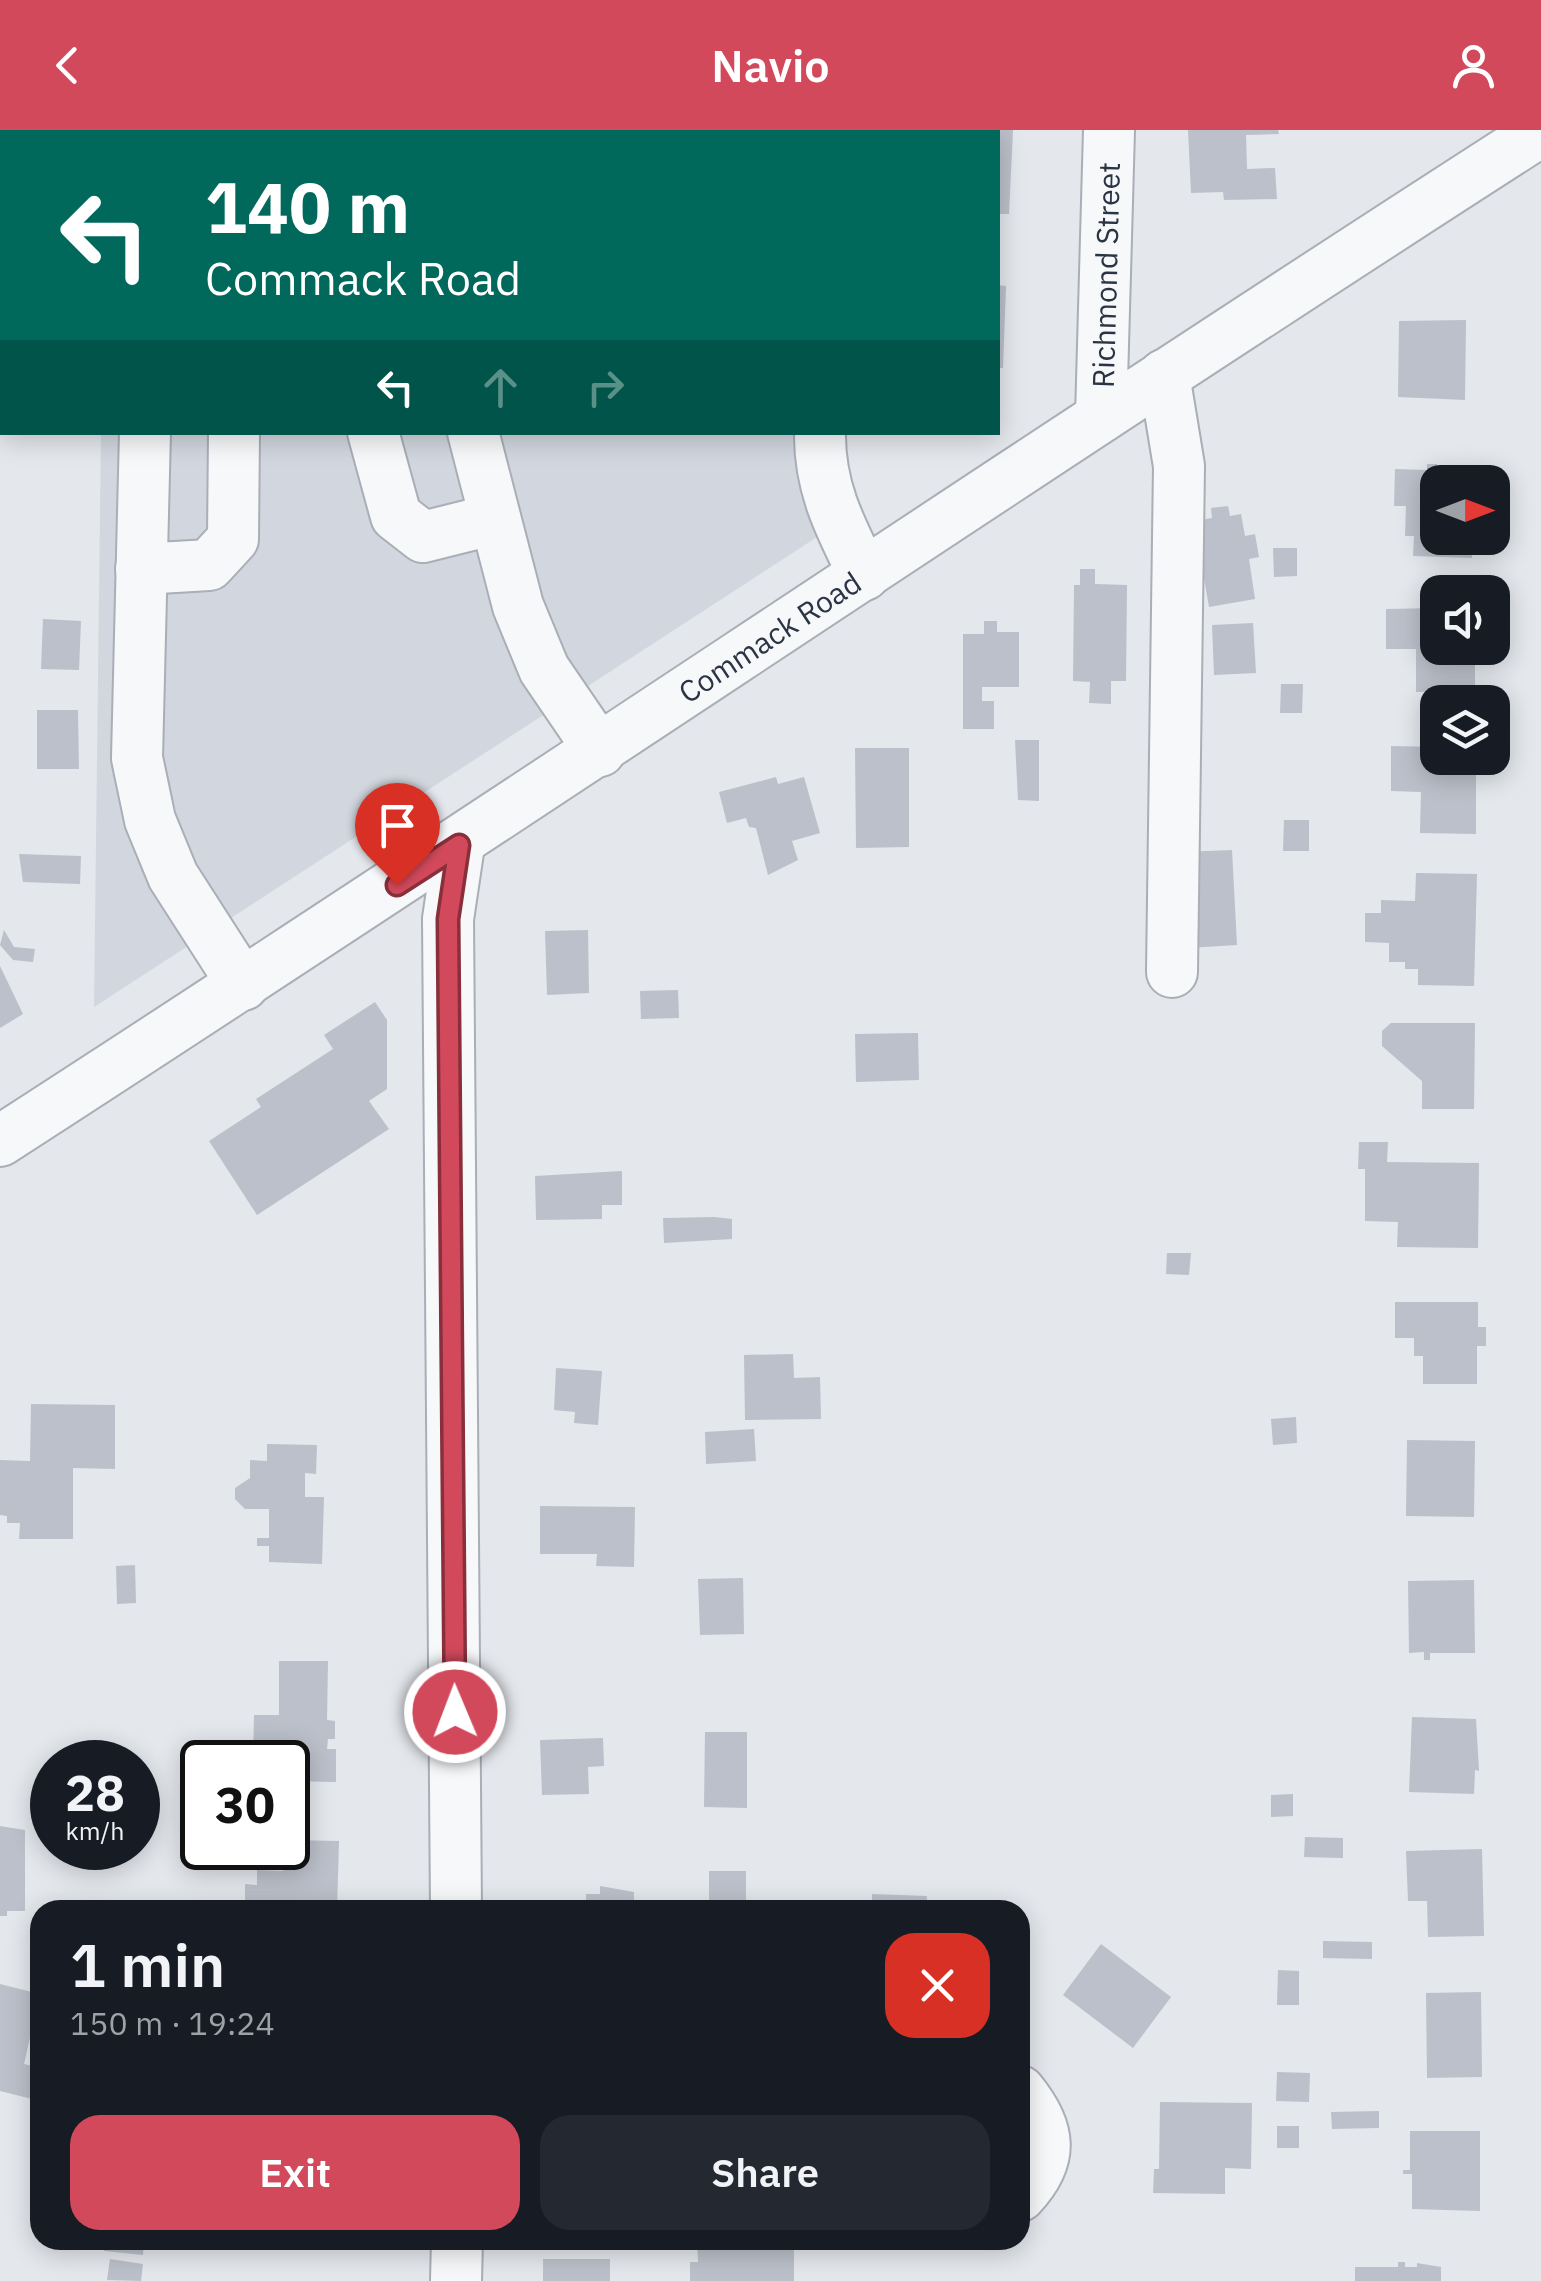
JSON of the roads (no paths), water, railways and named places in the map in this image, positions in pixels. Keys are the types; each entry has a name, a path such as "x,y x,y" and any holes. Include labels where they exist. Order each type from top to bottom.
{"street":[{"name":"Richmond Street","path":"1101,417 1109,130"},
{"name":"Commack Road","path":"0,1141 459,845 1164,375 1541,132"},
{"path":"1164,375 1179,466 1172,972"},
{"path":"144,435 137,758 150,820 173,876 242,984"},
{"path":"141,569 209,566 232,539 234,435"},
{"path":"375,435 396,516 423,537 495,519"},
{"path":"474,435 518,606 544,669 600,751"},
{"path":"820,435 820,462 829,505 864,574"},
{"path":"456,1900 448,919 459,845"},
{"path":"1030,2103 1040,2116 1046,2148 1037,2178 1030,2185"},
{"path":"456,2281 457,2250"}]}
